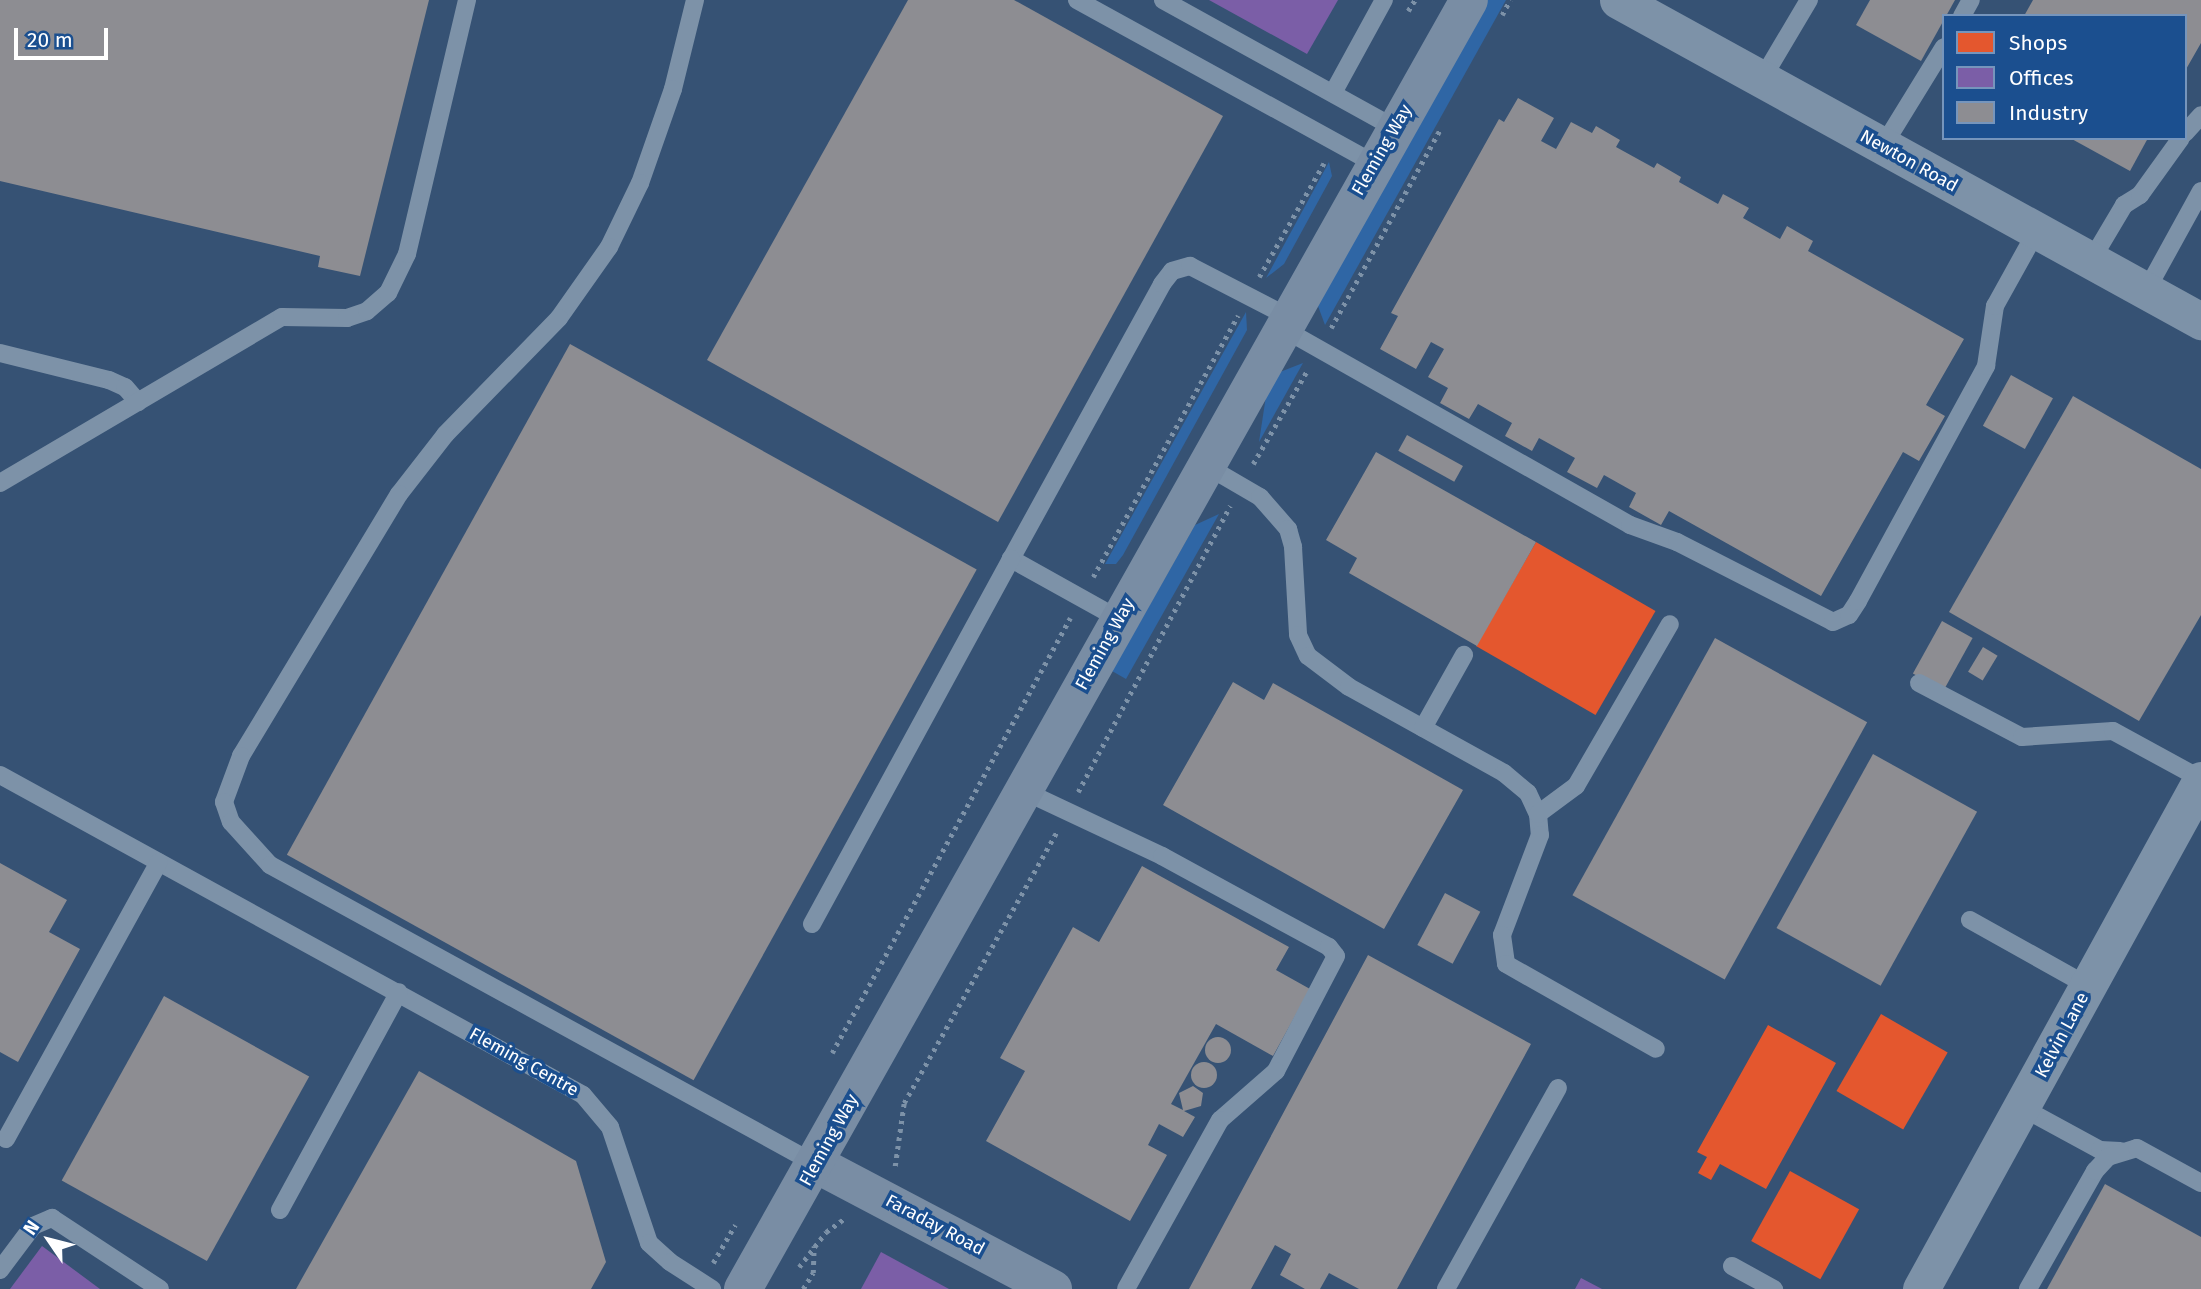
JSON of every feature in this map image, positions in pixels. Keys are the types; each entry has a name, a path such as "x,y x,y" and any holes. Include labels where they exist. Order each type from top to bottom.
{"street":[{"name":"Fleming Way","path":"743,1289 816,1164 1373,163 1469,0"},
{"name":"Newton Road","path":"1618,0 2201,321"},
{"name":"Kelvin Lane","path":"1921,1289 2023,1108 2201,779"},
{"name":"Faraday Road","path":"816,1164 1053,1289"}],"lane":[{"path":"0,483 282,317 347,318 367,311 388,293 405,264 467,0"},
{"path":"695,0 673,89 640,183 609,247 559,318 445,435 399,494 241,756 224,803 231,822 270,865 816,1164"},
{"path":"1077,0 1373,163"},
{"path":"1163,0 1395,128"},
{"path":"1333,93 1384,0"},
{"path":"1762,79 1809,0"},
{"path":"1882,146 1942,50"},
{"path":"2187,131 2201,115"},
{"path":"2092,259 2124,205 2140,195 2180,140"},
{"path":"2146,291 2201,191"},
{"path":"812,924 1167,277 1178,268 1190,267 1249,296 1320,349 1630,525 1677,542 1833,622 1849,615 1858,601 1986,366 1995,306 2036,232"},
{"path":"0,353 109,380 131,391 138,402"},
{"path":"1205,466 1241,484 1268,505 1290,535 1298,635 1305,652 1349,687 1510,777 1528,793 1538,814 1539,842 1503,929 1503,959 1514,970 1656,1049"},
{"path":"1011,559 1119,619"},
{"path":"1538,814 1576,786 1670,624"},
{"path":"1423,728 1464,655"},
{"path":"1919,683 2022,737 2113,731 2201,779"},
{"name":"Fleming Centre","path":"0,775 399,992 596,1106 610,1127 649,1243 707,1286"},
{"path":"1024,791 1162,856 1329,947 1336,956 1276,1071 1220,1120 1126,1289"},
{"path":"6,1139 159,862"},
{"path":"1970,920 2088,986"},
{"path":"280,1210 399,992"},
{"path":"1446,1289 1558,1088"},
{"path":"2023,1108 2095,1147 2120,1151 2142,1150 2201,1183"},
{"path":"2028,1289 2095,1171 2120,1151"},
{"path":"0,1270 33,1226 52,1218 160,1289"},
{"path":"1732,1266 1774,1289"}],"path":[{"path":"1402,23 1415,0"},
{"path":"1497,24 1510,0"},
{"path":"904,1103 1067,813 1241,484 1320,349 1445,119"},
{"path":"828,1062 1081,598 1335,142"},
{"path":"707,1286 739,1218"},
{"path":"803,1289 813,1273 814,1245"}],"shaded area":[{"path":"1484,0 1506,0 1325,325 1318,306"},
{"path":"1329,162 1332,176 1284,264 1266,278"},
{"path":"1246,312 1247,330 1123,555 1116,564 1105,564"},
{"path":"1303,363 1259,442 1266,396 1280,372"},
{"path":"1219,514 1126,679 1112,671 1195,525"}],"building: Shops":[{"path":"1536,542 1656,611 1596,715 1476,646"},
{"path":"1881,1014 1948,1052 1903,1130 1837,1091"},
{"path":"1768,1025 1836,1063 1766,1189 1720,1164 1711,1180 1698,1173 1707,1157 1697,1152"},
{"path":"1790,1171 1859,1209 1820,1279 1751,1241"}],"building: Offices":[{"path":"1209,0 1338,0 1307,54"},
{"path":"42,1246 100,1289 10,1289"},
{"path":"881,1252 949,1289 861,1289"},
{"path":"1581,1278 1602,1289 1575,1289"}],"building: Industry":[{"path":"0,0 429,0 360,276 318,267 320,256 0,181"},
{"path":"908,0 1014,0 1223,116 998,522 707,360"},
{"path":"1870,0 1955,0 1947,14 1942,14 1942,23 1921,61 1856,25"},
{"path":"2033,0 2201,0 2201,43 2187,68 2187,14 2025,14"},
{"path":"1518,98 1554,118 1541,141 1556,149 1571,122 1592,133 1596,126 1620,140 1616,147 1654,168 1657,163 1681,177 1679,182 1718,204 1723,194 1749,208 1743,218 1780,239 1787,226 1813,241 1808,251 1964,339 1926,405 1945,416 1919,461 1903,452 1821,596 1669,511 1661,525 1629,507 1636,493 1604,475 1597,488 1567,472 1575,458 1539,438 1532,451 1505,436 1512,423 1478,404 1469,419 1440,403 1448,388 1428,377 1444,349 1431,342 1416,369 1380,349 1398,316 1391,313 1499,119 1504,122"},
{"path":"2074,140 2147,140 2130,171"},
{"path":"570,344 977,569 694,1080 287,855"},
{"path":"2011,375 2053,398 2025,449 1983,426"},
{"path":"2073,396 2201,469 2201,615 2139,721 1949,612"},
{"path":"1407,435 1463,466 1454,482 1398,451"},
{"path":"1376,452 1536,542 1477,646 1349,573 1357,558 1326,540"},
{"path":"1942,621 1973,638 1944,690 1913,673"},
{"path":"1715,638 1867,722 1725,979 1572,895"},
{"path":"1983,647 1998,656 1983,681 1968,672"},
{"path":"1233,682 1264,700 1273,683 1463,790 1384,929 1163,805"},
{"path":"1873,754 1977,812 1881,986 1777,928"},
{"path":"0,863 67,900 49,932 80,949 18,1062 0,1052"},
{"path":"1142,866 1289,947 1276,970 1310,989 1273,1056 1216,1024 1171,1104 1183,1110 1179,1093 1193,1086 1203,1093 1201,1106 1184,1111 1195,1117 1183,1137 1159,1124 1148,1145 1167,1155 1130,1221 986,1141 1025,1071 1000,1058 1073,927 1099,942"},
{"path":"1445,893 1480,912 1453,964 1417,945"},
{"path":"1368,955 1531,1044 1397,1289 1359,1289 1329,1273 1320,1289 1305,1289 1280,1275 1291,1254 1275,1245 1251,1289 1189,1289"},
{"path":"164,996 309,1076 207,1261 62,1181"},
{"path":"1218,1037 1227,1041 1231,1050 1227,1059 1218,1063 1209,1059 1205,1050 1209,1041"},
{"path":"1204,1062 1213,1066 1217,1075 1213,1084 1204,1088 1195,1084 1191,1075 1195,1066"},
{"path":"419,1071 576,1161 606,1262 591,1289 296,1289"},
{"path":"2105,1184 2201,1237 2201,1289 2047,1289"}]}
